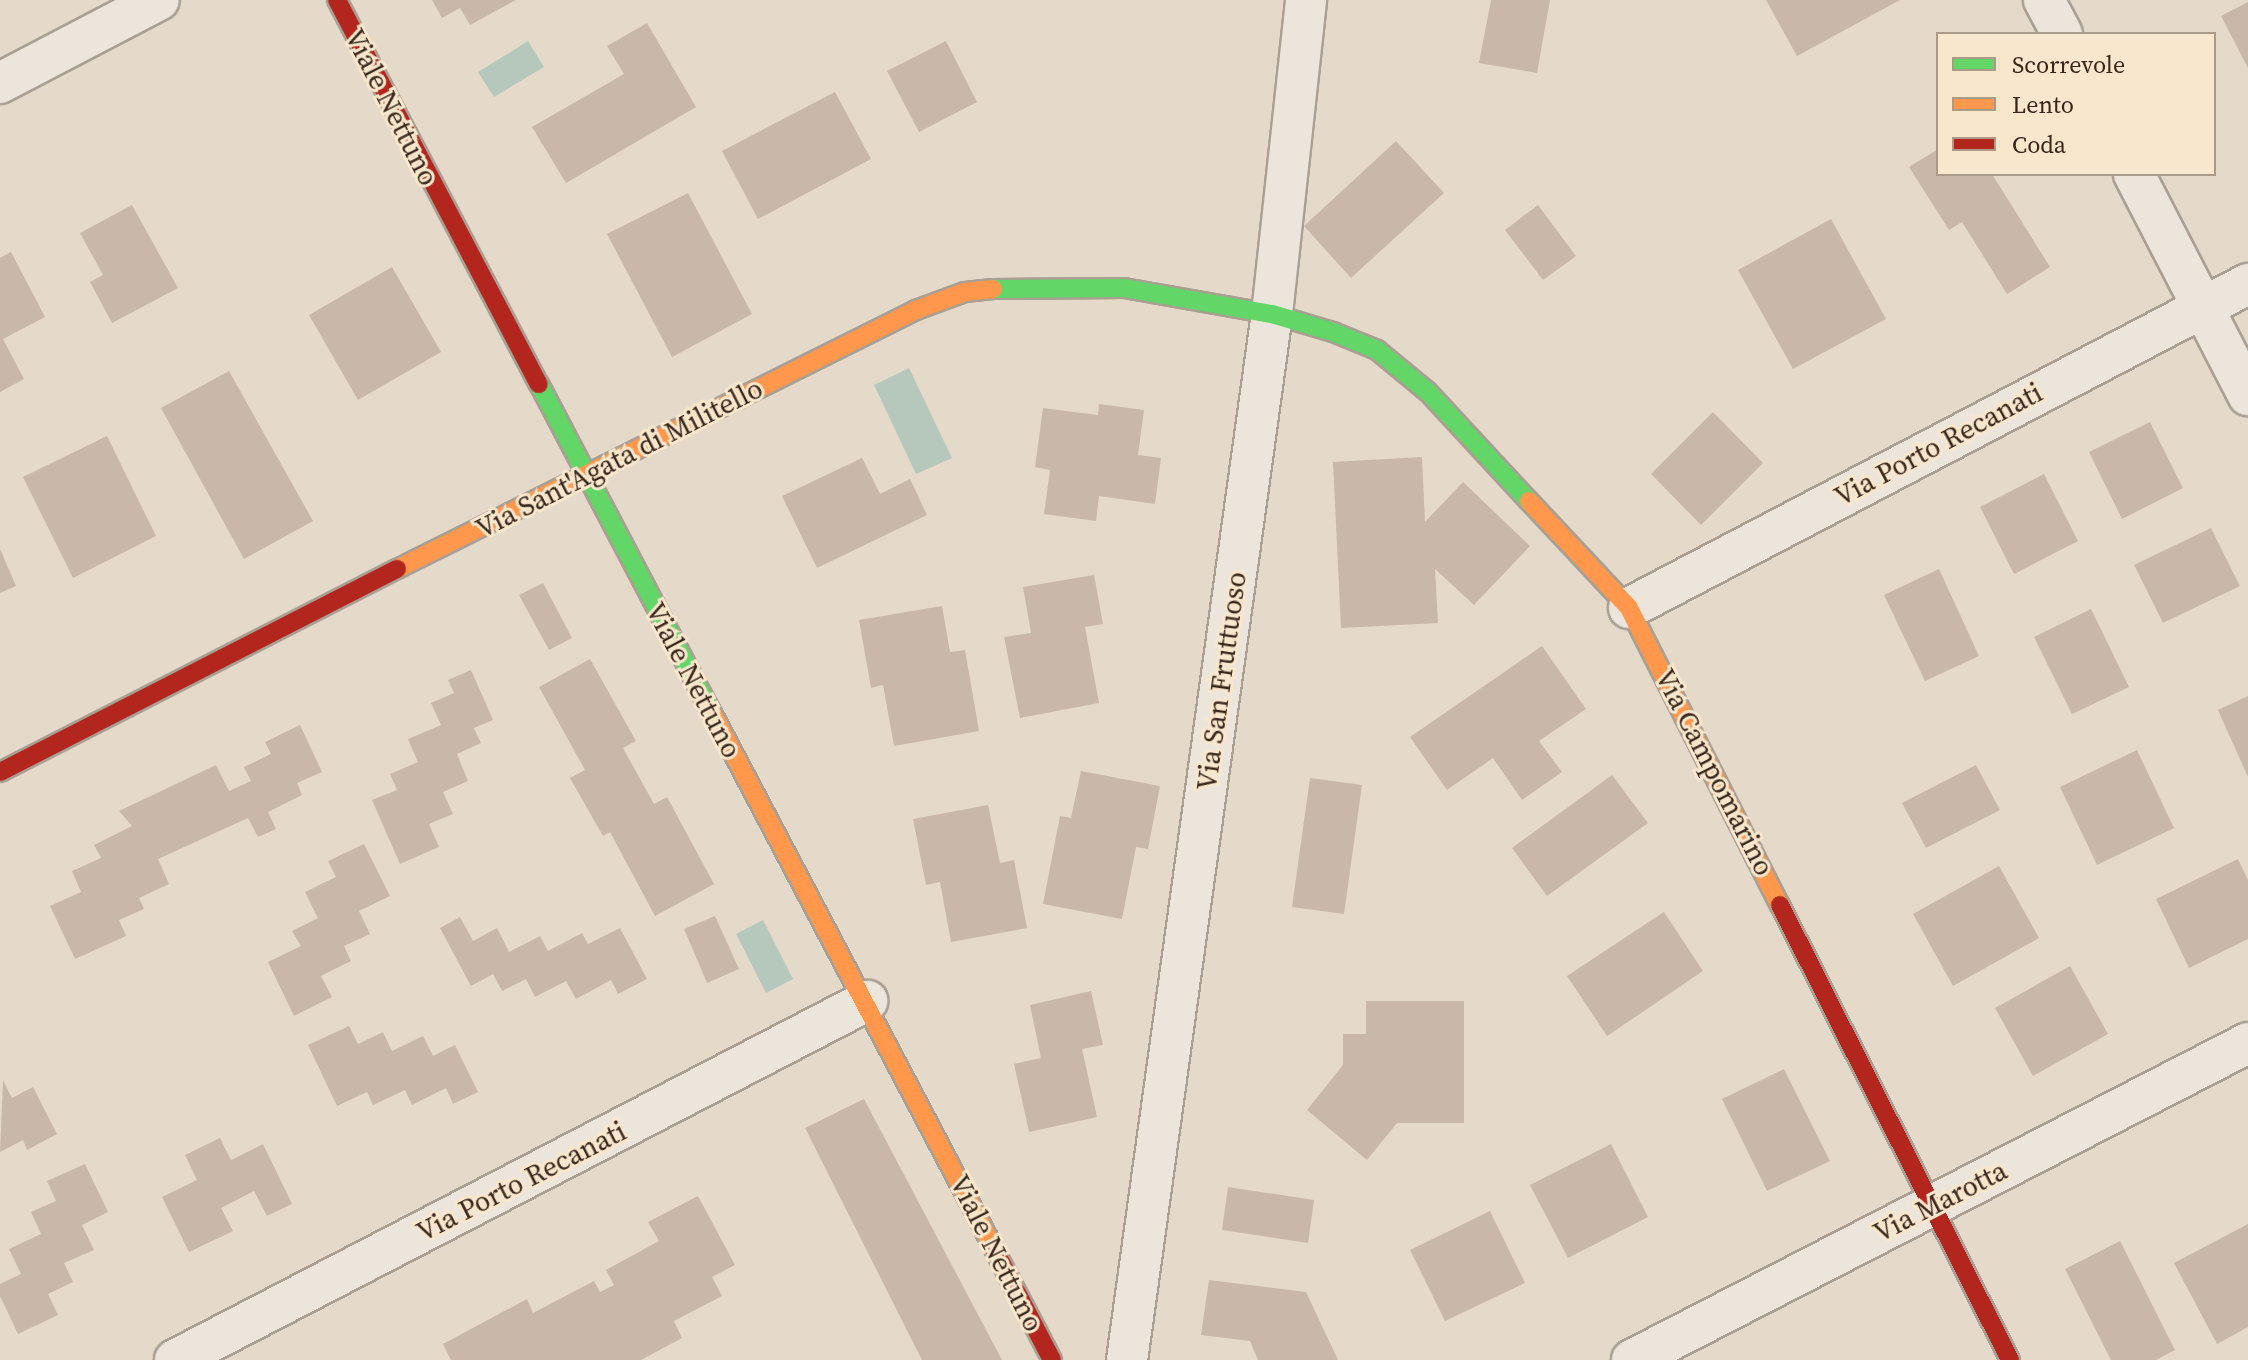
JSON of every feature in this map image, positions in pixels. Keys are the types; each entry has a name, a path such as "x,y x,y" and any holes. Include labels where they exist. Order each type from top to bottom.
{"street":[{"path":"0,83 159,0"},
{"name":"Viale Nettuno","path":"337,0 583,474 867,1001 1052,1360"},
{"name":"Via San Fruttuoso","path":"1127,1360 1272,314 1306,0"},
{"path":"2044,0 2061,32"},
{"path":"2135,176 2248,395"},
{"name":"Via Porto Recanati","path":"1629,608 2201,305 2248,284"},
{"name":"Via Sant'Agata di Militello","path":"0,772 583,474 916,310 982,288 1124,288 1272,314"},
{"name":"Via Campomarino","path":"1272,314 1351,338 1390,358 1428,392 1629,608 2010,1360"},
{"name":"Via Porto Recanati","path":"175,1360 867,1001"},
{"name":"Via Marotta","path":"1632,1360 2248,1043"}],"shaded area":[{"path":"528,41 544,67 494,97 478,72"},
{"path":"909,368 952,458 916,474 874,385"},
{"path":"763,920 793,979 766,993 736,934"}],"building":[{"path":"432,0 516,0 470,25 460,8 442,18"},
{"path":"1491,0 1550,0 1537,73 1479,63"},
{"path":"1766,0 1900,0 1797,56"},
{"path":"2248,2 2248,68 2221,16"},
{"path":"647,23 696,107 566,183 532,127 624,74 607,46"},
{"path":"946,41 977,102 919,132 887,71"},
{"path":"835,92 871,159 758,219 722,151"},
{"path":"1396,141 1444,193 1351,278 1304,226"},
{"path":"1936,150 1936,176 1993,176 2050,267 2007,294 1962,222 1949,230 1909,167"},
{"path":"688,193 752,314 672,357 607,234"},
{"path":"132,205 178,288 112,323 90,282 103,275 80,233"},
{"path":"1538,205 1576,256 1543,280 1505,230"},
{"path":"1831,219 1886,319 1793,369 1738,270"},
{"path":"11,252 45,317 3,339 24,379 0,392 0,258"},
{"path":"392,267 441,352 358,400 309,315"},
{"path":"229,371 313,521 244,559 161,408"},
{"path":"1099,404 1144,410 1138,455 1161,458 1155,504 1099,496 1096,521 1044,514 1050,470 1035,467 1043,408 1098,415"},
{"path":"1713,412 1763,463 1701,525 1651,474"},
{"path":"2150,422 2183,488 2122,519 2089,452"},
{"path":"107,436 156,536 73,578 23,477"},
{"path":"1422,457 1425,522 1463,482 1530,546 1474,605 1435,569 1438,623 1341,628 1333,462"},
{"path":"862,458 880,494 910,479 927,515 817,568 782,496"},
{"path":"2044,474 2078,541 2014,574 1980,507"},
{"path":"2211,528 2240,586 2163,623 2134,565"},
{"path":"0,549 16,586 0,593"},
{"path":"1939,569 1979,656 1925,681 1884,595"},
{"path":"1094,575 1103,624 1085,627 1099,703 1020,718 1004,637 1031,633 1023,587"},
{"path":"543,583 572,638 549,650 519,595"},
{"path":"942,606 950,652 965,650 979,731 894,746 883,685 871,688 859,620"},
{"path":"2091,609 2129,687 2072,714 2034,637"},
{"path":"1542,646 1586,709 1539,741 1562,772 1522,800 1493,758 1447,790 1410,737"},
{"path":"590,659 636,741 623,748 654,804 667,797 714,884 655,916 610,832 603,836 570,778 585,770 539,687"},
{"path":"471,670 493,720 474,728 481,743 457,754 468,781 443,792 453,814 429,824 439,847 400,864 372,800 397,790 390,774 418,762 408,739 441,725 431,703 454,693 448,680"},
{"path":"2248,696 2248,777 2218,710"},
{"path":"300,725 322,772 297,783 302,795 268,812 276,829 258,837 248,818 158,859 169,884 139,898 144,909 119,920 126,936 75,959 50,906 81,892 72,871 101,858 94,845 132,826 119,811 216,765 229,791 251,781 244,767 271,754 265,742"},
{"path":"2137,750 2174,828 2097,865 2060,787"},
{"path":"1976,765 2000,810 1926,848 1902,803"},
{"path":"1081,771 1160,786 1148,849 1136,847 1122,919 1043,904 1060,816 1071,818"},
{"path":"1612,775 1648,823 1547,896 1512,848"},
{"path":"1310,778 1362,785 1344,914 1292,907"},
{"path":"988,805 1000,863 1014,860 1027,928 951,942 940,882 926,885 913,819"},
{"path":"364,844 390,896 359,911 370,934 344,946 351,961 321,976 332,997 294,1016 268,962 301,946 292,931 318,918 305,892 336,877 328,861"},
{"path":"2238,859 2248,880 2248,939 2189,968 2156,899"},
{"path":"1999,866 2039,938 1953,986 1913,914"},
{"path":"1664,912 1703,971 1607,1036 1567,976"},
{"path":"715,916 739,969 707,983 684,929"},
{"path":"460,917 473,941 497,928 509,952 540,936 548,951 582,933 588,944 620,928 647,979 618,994 611,980 576,999 566,981 535,997 526,979 502,991 493,974 471,986 440,928"},
{"path":"2070,966 2108,1034 2033,1076 1995,1008"},
{"path":"1091,991 1103,1045 1082,1049 1097,1117 1029,1132 1014,1064 1041,1058 1030,1005"},
{"path":"1366,1001 1464,1001 1464,1123 1397,1123 1367,1160 1307,1110 1343,1065 1343,1034 1366,1034"},
{"path":"349,1026 358,1044 383,1032 392,1051 423,1036 433,1056 455,1045 478,1092 453,1104 446,1088 412,1105 405,1090 373,1105 367,1092 337,1106 308,1045"},
{"path":"1784,1069 1830,1161 1767,1191 1722,1099"},
{"path":"3,1080 12,1098 33,1087 57,1134 27,1150 23,1140 0,1152"},
{"path":"864,1099 1002,1360 922,1360 805,1128"},
{"path":"220,1138 231,1160 263,1144 292,1204 267,1216 254,1191 221,1208 233,1231 189,1252 162,1197 197,1180 185,1155"},
{"path":"1611,1144 1648,1217 1568,1258 1530,1185"},
{"path":"85,1164 108,1212 82,1225 94,1250 64,1263 73,1282 48,1294 58,1315 18,1334 0,1296 0,1284 21,1274 9,1249 41,1234 31,1212 56,1201 47,1181"},
{"path":"1228,1187 1314,1200 1308,1243 1222,1230"},
{"path":"698,1196 735,1265 712,1277 722,1296 674,1321 682,1338 641,1360 451,1360 443,1344 527,1299 533,1313 594,1281 600,1292 614,1285 606,1270 659,1241 648,1222"},
{"path":"1490,1211 1525,1283 1445,1321 1410,1250"},
{"path":"2248,1224 2248,1327 2217,1344 2174,1263"},
{"path":"2120,1241 2175,1350 2156,1360 2111,1360 2065,1269"},
{"path":"1209,1280 1306,1292 1338,1360 1258,1360 1250,1341 1201,1335"}],"traffic: fast":[{"path":"993,289 1124,288 1272,314 1333,332 1377,350 1428,392 1529,501"},
{"path":"539,384 711,711"}],"traffic: slow":[{"path":"397,569 916,310 965,292 993,289"},
{"path":"1529,501 1629,608 1780,905"},
{"path":"711,711 994,1249"}],"traffic: jam":[{"path":"337,0 539,384"},
{"path":"0,772 397,569"},
{"path":"1780,905 2010,1360"},
{"path":"994,1249 1052,1360"}]}
